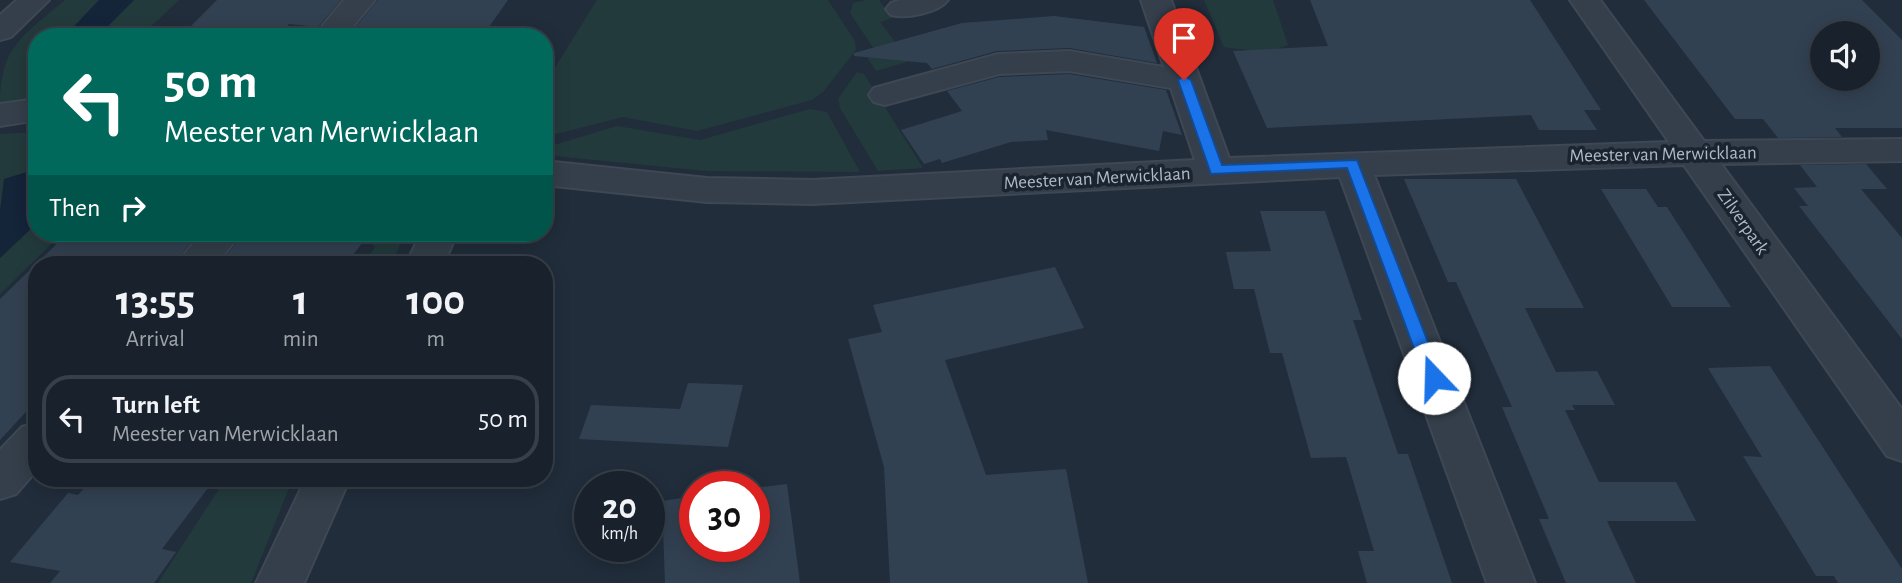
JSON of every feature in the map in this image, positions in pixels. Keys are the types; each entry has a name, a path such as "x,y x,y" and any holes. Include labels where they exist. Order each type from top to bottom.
{"street":[{"path":"0,31 34,0"},
{"path":"336,28 360,0"},
{"path":"901,9 933,0"},
{"path":"1155,0 1216,171"},
{"name":"Zilverpark","path":"1585,0 1902,443"},
{"path":"885,95 998,64 1069,61 1184,80"},
{"path":"0,115 28,110"},
{"name":"Meester van Merwicklaan","path":"553,174 664,187 761,192 870,190 1352,163 1694,150 1902,150"},
{"path":"1352,163 1511,583"},
{"path":"202,256 215,242"},
{"path":"0,480 28,450"},
{"path":"280,583 324,487"}],"green space":[{"path":"65,0 99,0 73,28 32,28"},
{"path":"134,0 179,0 149,28 106,28"},
{"path":"597,0 828,0 855,41 856,50 823,92 812,100 697,131 623,117 553,135 553,71"},
{"path":"879,0 892,18 880,22 910,61 876,71 868,59 874,49 850,13 853,3"},
{"path":"1204,0 1273,0 1288,45 1264,50 1224,47"},
{"path":"28,31 28,105 0,107 4,70 9,56"},
{"path":"857,72 864,74 923,168 878,171 840,108 838,99"},
{"path":"810,109 827,112 860,172 706,171 553,156 553,145 617,126 700,140"},
{"path":"28,132 28,172 5,179 0,211 0,134"},
{"path":"28,232 28,242 54,242 39,256 28,256 28,267 0,294 0,258"},
{"path":"369,242 401,242 395,256 369,256 375,247"},
{"path":"220,487 289,487 251,583 158,583"}],"water":[{"path":"99,0 134,0 106,28 73,28"},
{"path":"28,172 28,232 0,258 0,211 4,179"}],"building":[{"path":"217,0 341,0 318,27 289,24 285,28 189,28"},
{"path":"378,0 508,0 488,28 355,28"},
{"path":"1310,0 1530,0 1601,110 1584,110 1597,130 1539,130 1531,115 1267,128 1233,51 1328,46"},
{"path":"1644,0 1862,0 1902,40 1902,128 1835,128 1842,137 1778,138 1763,119 1735,119"},
{"path":"1054,16 1144,27 1157,63 1069,48 997,51 932,69 927,63 854,56 854,53 962,23"},
{"path":"1069,74 1166,90 1182,135 1163,131 1159,151 1046,130 1048,140 1011,142 942,163 940,159 924,164 901,130 962,111 947,91 999,77"},
{"path":"1866,164 1887,189 1861,189 1902,238 1902,339 1799,206 1808,206 1794,188 1817,187 1800,165"},
{"path":"1404,179 1516,179 1584,308 1525,308 1556,372 1597,371 1615,405 1572,405 1575,410 1565,410 1599,482 1676,482 1696,521 1607,521 1636,583 1566,583 1539,519 1549,519 1502,407 1512,407 1456,282 1448,282"},
{"path":"1601,189 1646,189 1658,207 1667,207 1731,307 1672,307"},
{"path":"1260,211 1325,211 1362,320 1353,320 1398,454 1408,454 1452,583 1367,583 1358,551 1374,551 1346,457 1311,458 1282,353 1270,353 1254,289 1234,289 1226,252 1271,251"},
{"path":"59,242 191,242 180,256 44,256"},
{"path":"237,242 363,242 352,256 226,256"},
{"path":"1055,267 1084,328 945,360 986,475 1066,469 1088,583 890,583 884,467 848,339 882,332 873,305"},
{"path":"28,272 28,410 0,440 0,299"},
{"path":"1770,366 1902,569 1902,583 1838,583 1834,576 1816,576 1743,456 1762,457 1708,368"},
{"path":"688,383 743,385 728,447 579,439 591,405 680,409"},
{"path":"787,484 800,583 665,583 665,501 679,498 679,562 770,562 770,486"},
{"path":"85,487 209,487 162,549 176,552 154,583 50,583 60,571 10,562 68,493 78,495"}],"route":[{"path":"1184,80 1216,171 1352,163 1434,378"}]}
